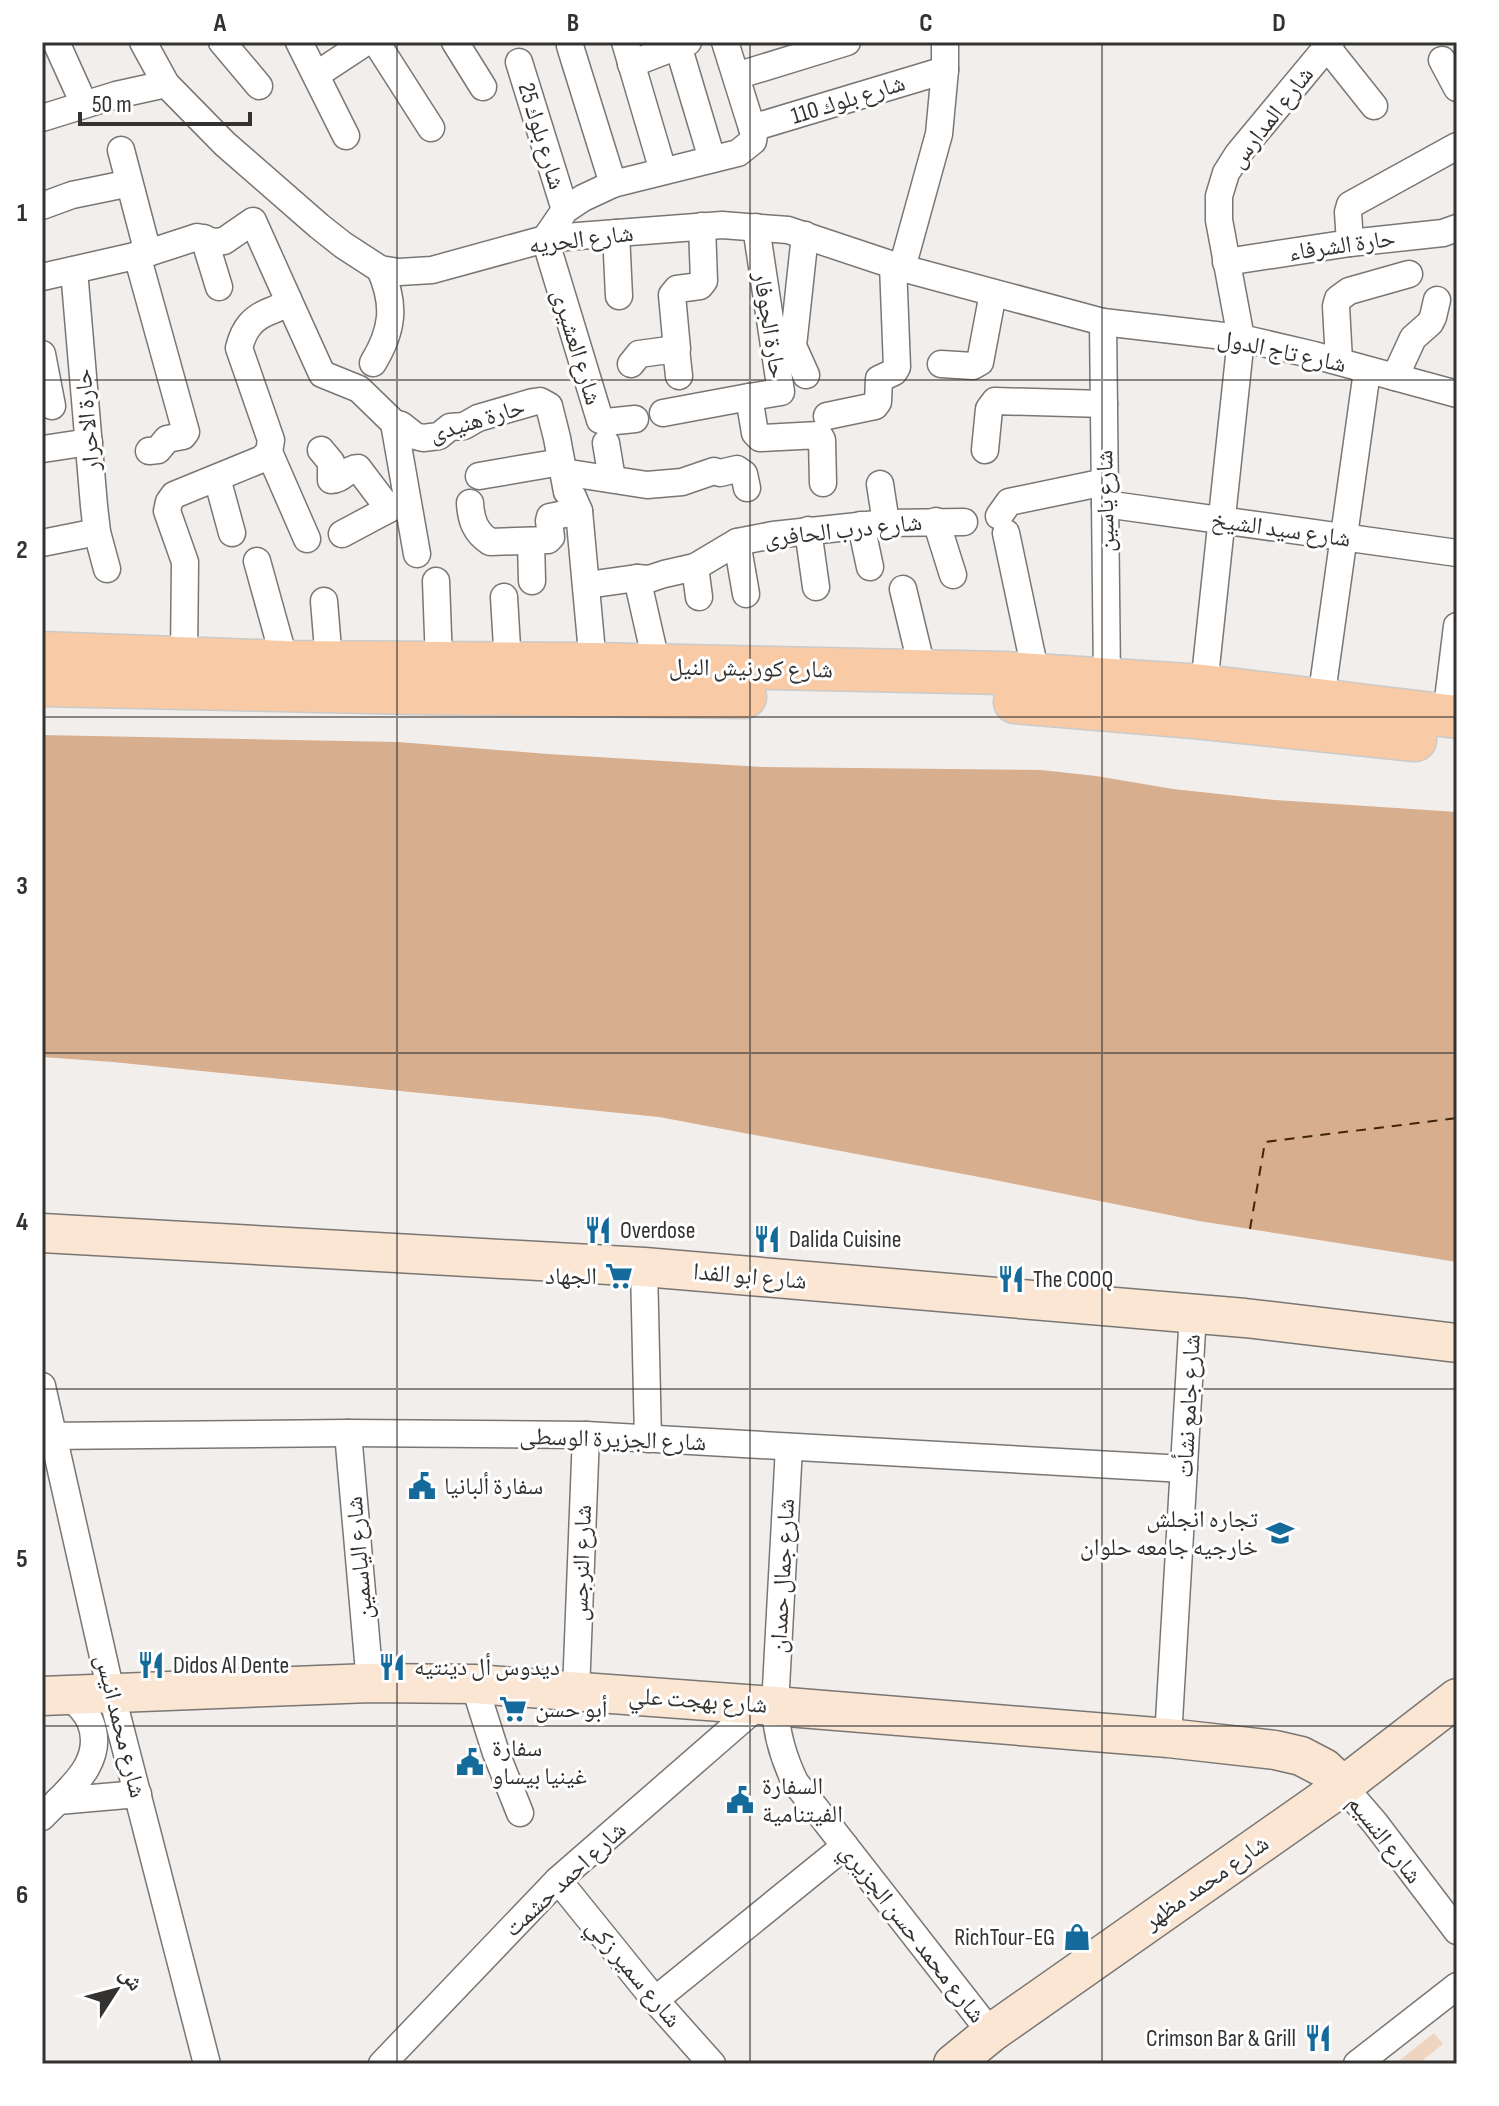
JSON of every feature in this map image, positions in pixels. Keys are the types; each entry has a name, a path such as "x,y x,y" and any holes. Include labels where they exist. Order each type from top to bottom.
{"main road":[{"name":"شارع كورنيش النيل","path":"42,653 285,662 593,664 1036,675 1204,686 1321,700 1453,726"},
{"name":"شارع كورنيش النيل","path":"42,685 426,693 899,697 1003,701 1194,717 1453,726"}],"street":[{"path":"56,42 84,104"},
{"path":"143,42 166,84 225,144 319,226 380,269 388,287 391,307 383,346 373,363"},
{"path":"222,42 259,86"},
{"path":"299,42 346,136"},
{"path":"316,75 366,42"},
{"path":"376,42 431,128"},
{"path":"455,42 483,87"},
{"path":"725,42 753,132"},
{"path":"736,76 803,48 847,42"},
{"path":"827,416 878,404 879,379 894,372 897,367 898,267 939,134 945,42"},
{"path":"663,171 628,53 681,44 712,159"},
{"path":"1329,44 1374,106"},
{"name":"شارع المدارس","path":"1204,686 1241,338 1219,220 1219,196 1226,173 1238,154 1329,44"},
{"path":"570,46 613,184"},
{"path":"1442,60 1457,88"},
{"name":"شارع بلوك 25","path":"519,62 565,210"},
{"name":"شارع بلوك 110","path":"565,210 613,184 738,153 753,141 753,132 945,70"},
{"path":"42,118 166,84"},
{"path":"1350,243 1350,205 1457,146"},
{"path":"121,150 142,254 186,432 183,436 167,439 158,450 149,451"},
{"path":"42,206 72,195 116,186"},
{"path":"545,239 565,210"},
{"name":"حارة هنيدى","path":"204,238 213,242 224,241 253,221 322,374 359,389 394,423 415,436 439,436 453,426 464,426 478,418 555,399 549,406 567,492 573,497 579,511 593,664"},
{"path":"679,376 672,295 677,289 700,286 704,281 702,226"},
{"name":"شارع الحريه","path":"380,269 399,272 432,270 545,239 702,226 756,227 788,230 898,267 1103,322"},
{"name":"حارة الجوفار","path":"663,413 731,396 781,392 756,227"},
{"name":"حارة الشرفاء","path":"1226,262 1350,243 1443,233 1457,228"},
{"path":"616,233 619,296"},
{"path":"805,235 793,346 806,375"},
{"path":"42,277 142,254 197,237 204,238 219,287"},
{"name":"شارع العشيرى","path":"545,239 600,420 635,419"},
{"name":"حارة الاحرار","path":"74,270 97,532 107,569"},
{"path":"1339,361 1338,299 1349,291 1409,274"},
{"path":"941,364 973,366 980,362 993,293"},
{"path":"288,299 286,304 268,311 250,324 243,333 239,348 271,440 269,452 307,539"},
{"path":"1395,377 1413,338 1430,323 1437,300"},
{"name":"شارع تاج الدول","path":"1103,322 1241,338 1457,394"},
{"name":"شارع ياسين","path":"1103,322 1107,679"},
{"path":"42,347 80,336"},
{"path":"631,364 639,354 677,349"},
{"path":"42,354 52,406"},
{"path":"1321,700 1367,371"},
{"name":"حارة الجوفار","path":"731,396 760,438 819,435 822,440 823,483"},
{"path":"985,450 989,409 995,401 1104,404"},
{"path":"394,423 417,554"},
{"path":"43,449 89,442"},
{"path":"606,443 612,479"},
{"path":"321,450 331,462 331,480 335,481 358,468 410,509"},
{"path":"184,658 185,562 167,507 174,495 262,459 269,452"},
{"path":"479,476 562,467 647,485 682,482 714,471 720,473 737,469 744,474 747,488"},
{"path":"217,478 232,533"},
{"path":"870,567 880,484"},
{"name":"شارع سيد الشيخ","path":"1036,675 1002,524 1009,502 1105,493 1221,520 1457,553"},
{"path":"470,503 471,520 483,538 490,542 549,540 550,517 579,511"},
{"path":"342,534 410,509"},
{"path":"936,521 953,575"},
{"name":"شارع درب الحافرى","path":"587,585 649,579 695,567 737,542 808,530 873,524 964,522"},
{"path":"808,530 816,587"},
{"path":"42,543 97,532"},
{"path":"531,541 532,581"},
{"path":"737,542 746,594"},
{"path":"257,561 285,662"},
{"path":"695,567 699,597"},
{"path":"637,578 657,666"},
{"path":"436,581 439,662"},
{"path":"903,589 923,672"},
{"path":"504,597 508,664"},
{"path":"324,601 329,662"},
{"path":"1453,726 1457,626"},
{"name":"شارع ابو الفدا","path":"42,1233 644,1267 1193,1313 1457,1343"},
{"path":"644,1267 648,1439"},
{"name":"شارع جامع نشأت","path":"1168,1738 1193,1313"},
{"name":"شارع محمد انيس","path":"42,1386 47,1436 207,2064"},
{"name":"شارع الجزيرة الوسطى","path":"47,1436 348,1433 586,1435 1184,1469"},
{"name":"شارع الياسمين","path":"348,1433 370,1683"},
{"name":"شارع النرجس","path":"576,1691 586,1435"},
{"name":"شارع جمال حمدان","path":"767,1705 789,1447"},
{"name":"شارع بهجت علي","path":"56,1696 370,1683 474,1684 576,1691 1168,1738 1275,1750 1301,1756 1324,1768 1343,1786"},
{"path":"474,1684 496,1753 520,1813"},
{"path":"50,1809 91,1762 95,1740 89,1718 56,1696"},
{"name":"شارع محمد مظهر","path":"953,2064 991,2033 1343,1786 1457,1698"},
{"name":"شارع محمد حسن الجزيري","path":"767,1705 795,1782 991,2033"},
{"name":"شارع احمد حشمت","path":"382,2064 558,1880 767,1705"},
{"name":"شارع النسيم","path":"1343,1786 1457,1931"},
{"path":"50,1809 138,1794"},
{"path":"655,2000 845,1846"},
{"name":"شارع سمير زكي","path":"558,1880 655,2000 712,2064"},
{"path":"1357,2064 1457,1986"}],"shaded area":[{"path":"42,735 398,742 762,767 1041,770 1275,800 1457,812 1457,1262 1199,1221 659,1117 42,1057"},
{"path":"1434,2033 1443,2044 1418,2064 1395,2064"}],"ferry route":[{"path":"1250,1229 1265,1142 1457,1118"}],"place":[{"name":"Overdose","path":"598,1230"},
{"name":"Dalida Cuisine","path":"767,1239"},
{"name":"الجهاد","path":"619,1276"},
{"name":"The COOQ","path":"1011,1279"},
{"name":"سفارة ألبانيا","path":"422,1486"},
{"name":"تجاره انجلش خارجيه جامعه حلوان","path":"1280,1533"},
{"name":"Didos Al Dente","path":"151,1665"},
{"name":"ديدوس أل دينتيه","path":"392,1667"},
{"name":"أبو حسن","path":"513,1709"},
{"name":"سفارة غينيا بيساو","path":"470,1762"},
{"name":"السفارة الفيتنامية","path":"740,1800"},
{"name":"RichTour-EG","path":"1077,1937"},
{"name":"Crimson Bar & Grill","path":"1318,2038"}]}
